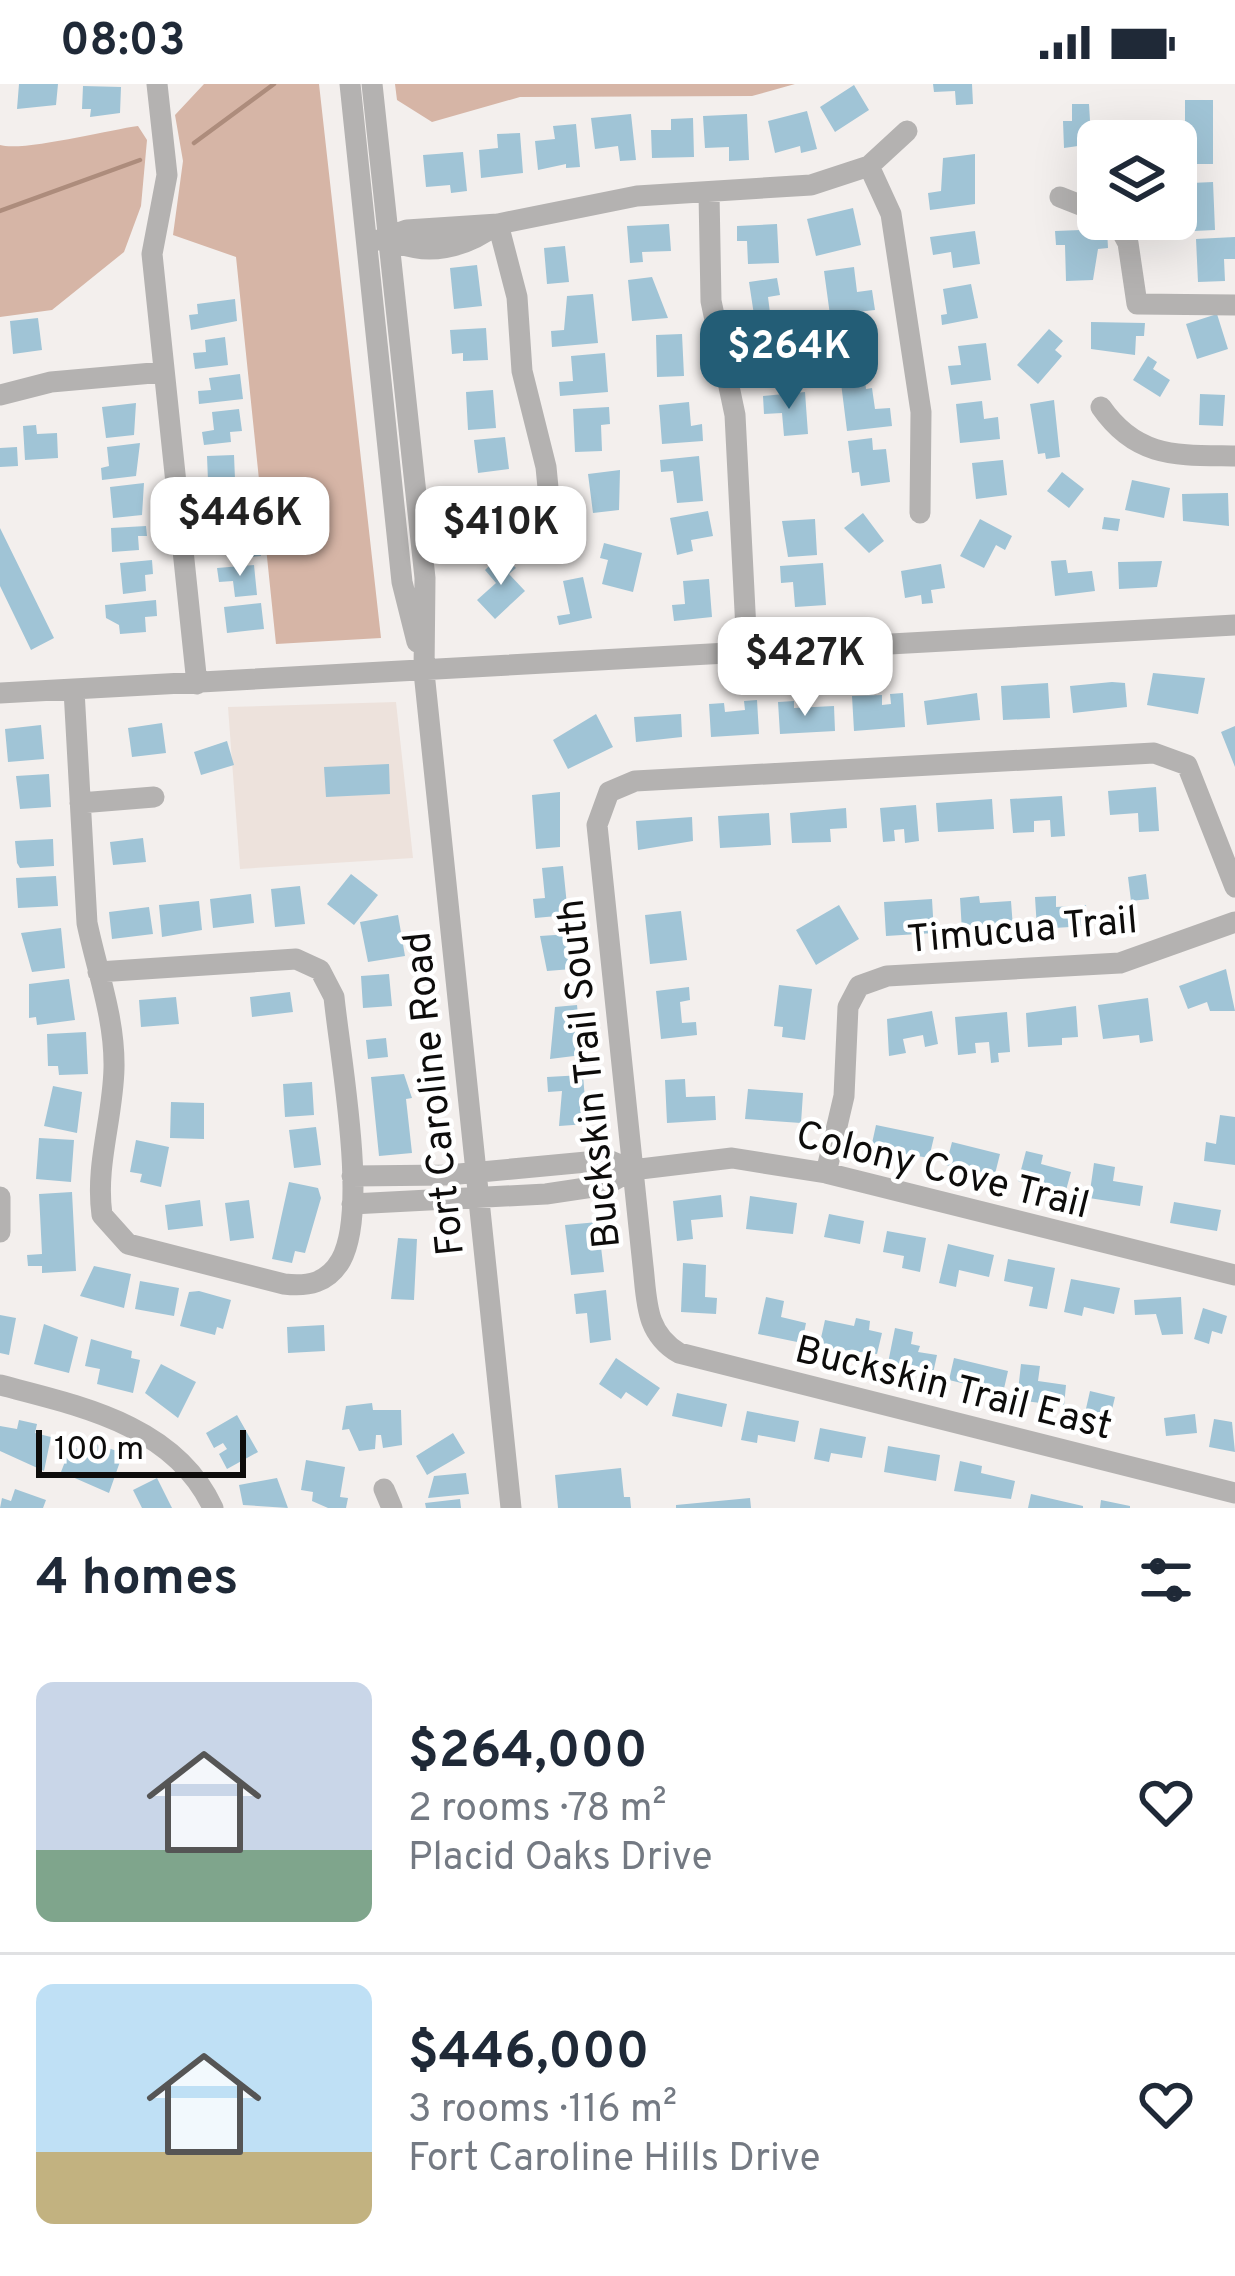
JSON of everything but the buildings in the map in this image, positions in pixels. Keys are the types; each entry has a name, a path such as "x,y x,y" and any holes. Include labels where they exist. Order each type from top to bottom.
{"street":[{"path":"157,84 167,175 152,254 197,684"},
{"name":"Fort Caroline Road","path":"350,84 378,240 425,578 424,672 512,1508"},
{"name":"Fort Caroline Road","path":"372,84 378,240"},
{"path":"378,240 406,230 498,224 637,196 785,190 869,166 907,131"},
{"path":"869,166 891,214 921,412 920,513"},
{"path":"709,193 711,301 735,415 747,650"},
{"path":"1060,197 1077,204"},
{"path":"498,224 518,297 522,371 546,467 553,539"},
{"path":"1125,240 1137,304 1235,305"},
{"path":"0,395 51,382 164,373"},
{"path":"1101,407 1130,441 1148,451 1235,456"},
{"path":"0,693 1235,625"},
{"path":"74,690 87,922 98,972 113,1028 115,1061 99,1194 102,1215 113,1234 128,1244 303,1286 331,1274 340,1262 352,1204 352,1176 334,997 320,970 296,959 98,972"},
{"name":"Buckskin Trail South","path":"660,1340 650,1321 597,825 604,798 622,783 746,772 1154,753 1187,766 1235,887"},
{"path":"80,803 154,797"},
{"name":"Timucua Trail","path":"826,1173 844,1096 848,1007 859,986 887,976 1120,964 1235,922"},
{"name":"Colony Cove Trail","path":"352,1204 606,1185 632,1171 732,1158 826,1173 1235,1275"},
{"name":"Colony Cove Trail","path":"352,1176 477,1172 608,1160 632,1171"},
{"path":"0,1197 0,1232"},
{"name":"Buckskin Trail East","path":"660,1340 700,1359 1235,1493"},
{"path":"0,1385 115,1420 169,1449 213,1508"}],"shaded area":[{"path":"204,84 319,84 381,638 276,644 236,257 173,235 183,161 175,115"},
{"path":"395,84 795,84 752,96 520,97 432,122 397,100"},
{"path":"138,126 147,140 141,206 124,252 52,310 0,317 0,145 45,143"},
{"path":"396,702 413,858 240,869 228,707"}],"waterway":[{"path":"194,143 274,84"},
{"path":"0,211 140,160"}]}
